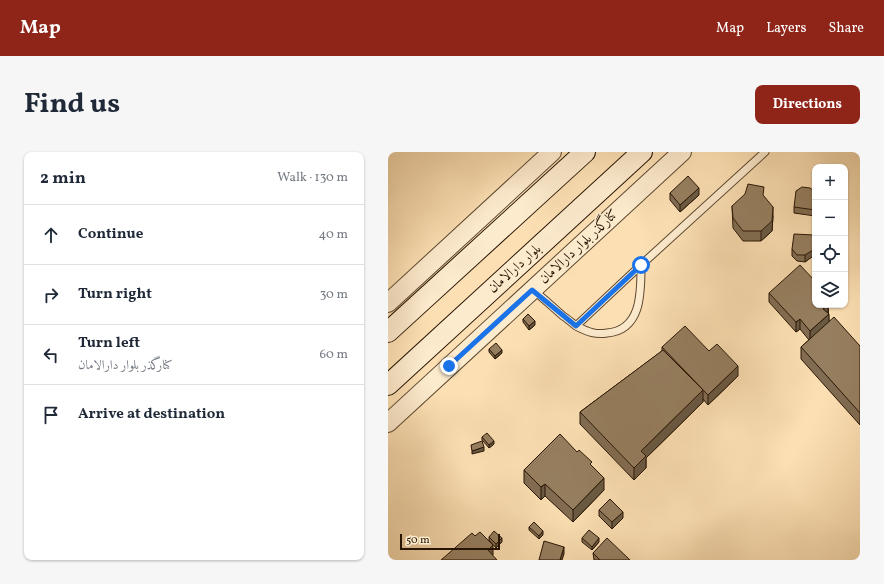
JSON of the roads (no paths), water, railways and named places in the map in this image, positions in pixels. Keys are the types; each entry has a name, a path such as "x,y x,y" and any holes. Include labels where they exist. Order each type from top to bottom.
{"main road":[{"path":"388,332 585,152"},
{"name":"بلوار دارالامان","path":"388,385 642,152"}],"street":[{"path":"388,303 552,152"},
{"name":"کنارگذر بلوار دارالامان","path":"388,423 682,152"}],"lane":[{"path":"576,326 765,152"},
{"path":"532,290 576,326 590,333 599,334 616,332 628,325 636,312 641,295 641,265"}]}
